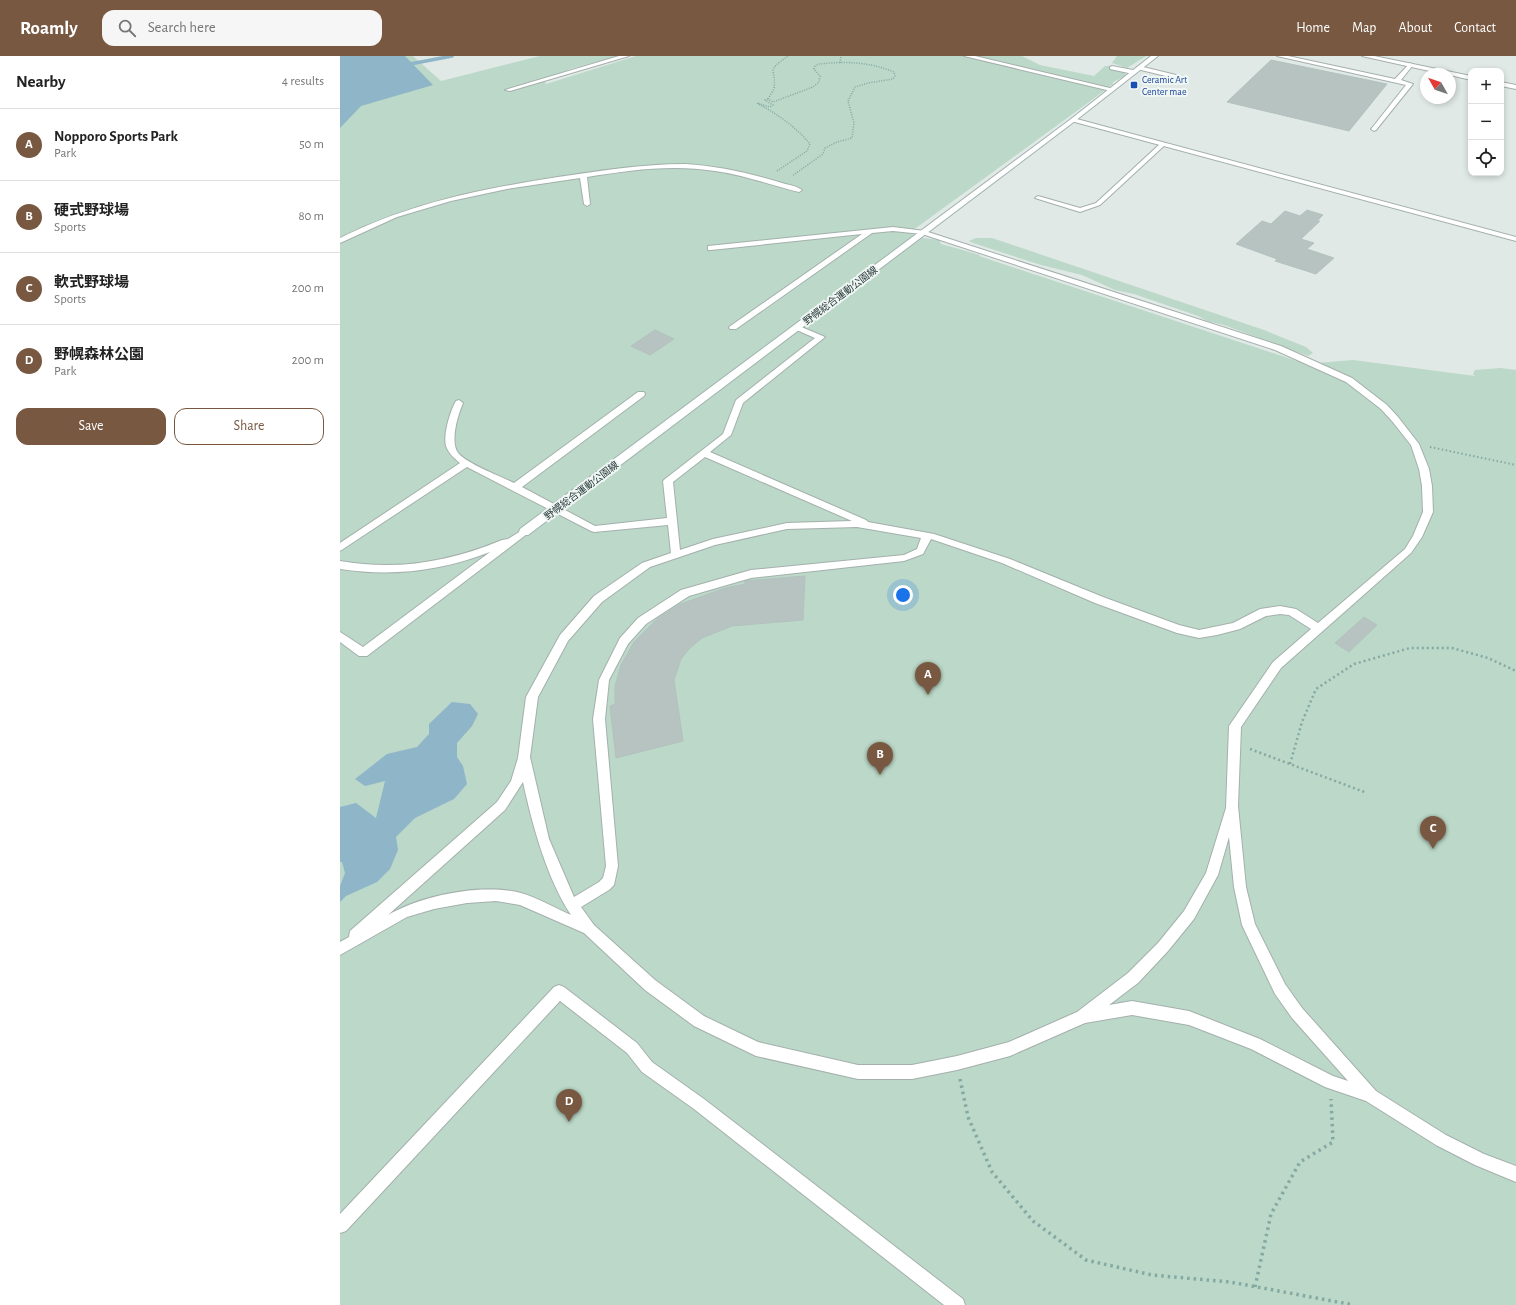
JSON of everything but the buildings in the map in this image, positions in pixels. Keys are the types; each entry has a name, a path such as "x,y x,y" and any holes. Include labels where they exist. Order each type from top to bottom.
{"main road":[{"path":"508,90 626,56"},
{"path":"967,56 1111,90"},
{"name":"野幌総合運動公園線","path":"524,532 1155,56"},
{"path":"1365,56 1468,77"},
{"path":"1504,85 1516,87"},
{"path":"1072,120 1516,239"}],"lane":[{"path":"1280,56 1410,84 1374,129"},
{"path":"1397,81 1410,65"},
{"path":"1112,68 1174,76"},
{"path":"1038,198 1080,210 1098,204 1163,144"},
{"path":"340,240 361,229 402,212 449,198 485,191 634,169 700,167 726,170 765,179 799,190"},
{"path":"583,176 587,204"},
{"path":"711,248 893,229 923,232 1278,348 1307,360 1349,380 1365,391 1384,407 1415,444 1424,469 1427,486 1428,512 1417,537 1408,551 1277,665 1235,726 1232,806 1240,887 1249,924 1280,989 1297,1012 1371,1096"},
{"path":"733,327 871,232"},
{"path":"676,555 668,481 727,434 739,402 821,337 796,328"},
{"path":"515,487 641,394"},
{"path":"459,403 454,414 450,441 455,455 466,463 594,529 672,521"},
{"path":"704,453 873,527"},
{"path":"340,548 466,463"},
{"path":"340,949 500,806 517,783 524,757 532,697 564,638 598,599 646,565 713,542 787,526 857,524 928,536 1006,561 1099,600 1177,629 1199,634 1236,626 1264,612 1280,610 1292,612 1319,629"},
{"path":"341,566 363,569 394,570 427,566 476,553 524,532"},
{"path":"340,636 363,653 524,532"},
{"path":"572,905 604,886 609,881 612,866 600,750 600,712 604,680 624,641 642,621 685,593 751,574 904,558 919,554 924,549 928,536"},
{"path":"524,757 543,839 572,905 589,930 650,985 698,1021 756,1048 804,1062 858,1072 912,1072 957,1063 1010,1049 1082,1017 1133,978 1164,947 1189,915 1212,875 1232,806"},
{"path":"340,949 404,912 434,903 467,896 496,895 521,899 589,930"},
{"path":"340,1225 559,992 632,1048 647,1067 699,1104 957,1305"},
{"path":"1082,1017 1132,1008 1189,1018 1255,1044 1330,1082 1371,1096 1441,1140 1480,1160 1516,1174"}],"path":[{"path":"765,179 807,151 810,144 800,133 777,114 757,102 770,107 773,105 765,100 773,94 776,88 772,70 775,65 788,56"},
{"path":"840,63 841,56"},
{"path":"768,99 773,102 813,87 819,82 820,76 814,69 815,66 826,63 858,64 888,69 894,72 895,76 893,79 868,83 855,87 848,101 855,121 855,130 852,138 837,142 825,148 823,154 780,184"},
{"path":"1415,444 1516,465"},
{"path":"1290,764 1302,722 1316,689 1354,664 1410,648 1452,648 1488,658 1516,670"},
{"path":"1234,743 1366,793"},
{"path":"957,1063 968,1117 992,1172 1034,1221 1086,1260 1152,1275 1230,1282 1354,1305"},
{"path":"1256,1287 1271,1214 1300,1162 1333,1142 1330,1082"}],"green space":[{"path":"340,56 413,56 441,81 540,56 618,56 570,69 544,80 546,84 636,56 1022,56 1040,65 1094,76 1105,66 1110,66 1125,72 1125,76 1113,82 1113,84 1085,105 909,233 923,238 939,240 941,244 980,255 979,256 1306,364 1353,360 1475,376 1473,374 1475,370 1501,368 1516,370 1516,1305 340,1305"},
{"path":"1117,56 1146,56 1127,68 1112,63"},
{"path":"976,238 992,238 1264,330 1306,347 1313,353 1308,356 1134,294 1115,290 1082,275 1041,265 969,241"}],"water":[{"path":"340,56 405,56 433,85 361,106 340,128"},
{"path":"452,702 470,704 478,714 472,726 457,743 457,757 463,766 467,784 454,799 415,818 396,837 398,850 390,869 377,882 346,896 340,902 340,886 345,873 342,862 340,862 340,807 356,803 376,818 385,781 365,786 355,779 387,754 417,747 429,734 429,724"}],"waterway":[{"path":"405,65 452,56"}],"place":[{"name":"Ceramic Art Center mae","path":"1134,85"},
{"name":"Nopporo Sports Park","path":"928,695"},
{"name":"硬式野球場","path":"880,775"},
{"name":"軟式野球場","path":"1433,849"},
{"name":"野幌森林公園","path":"569,1122"}]}
